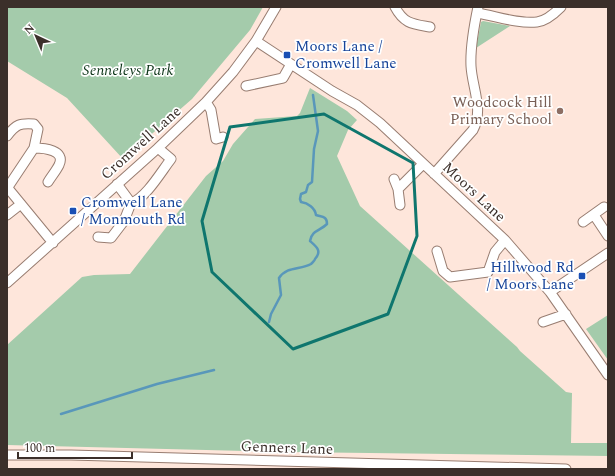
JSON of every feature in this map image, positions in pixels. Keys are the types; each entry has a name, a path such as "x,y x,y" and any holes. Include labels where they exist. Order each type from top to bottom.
{"street":[{"name":"Cromwell Lane","path":"7,283 158,148 206,102 233,72 256,41 276,7"},
{"path":"395,7 406,21 430,26"},
{"path":"434,174 473,130 476,123 478,107 471,68 471,51 478,10 520,21 537,22 545,19 561,7"},
{"name":"Moors Lane","path":"256,41 332,91 357,105 380,123 506,240 550,292 608,374"},
{"path":"246,86 283,78 291,64"},
{"path":"206,102 210,110 216,139 223,137"},
{"path":"7,136 13,128 21,124 34,124 38,129 34,148 7,187 52,243"},
{"path":"34,148 50,149 56,153 60,159 60,164 48,182"},
{"path":"130,203 136,201 146,191 170,159 158,148"},
{"name":"Moors Lane","path":"398,188 423,164"},
{"path":"394,179 398,188 400,205"},
{"path":"116,184 130,203"},
{"path":"98,238 110,238 124,221 130,203"},
{"path":"7,215 21,204"},
{"path":"583,222 604,207"},
{"path":"594,215 608,236"},
{"name":"Moors Lane","path":"438,251 443,271 450,277 488,272 495,252 506,240"},
{"path":"550,292 608,253"},
{"path":"543,322 566,314"},
{"name":"Genners Lane","path":"7,455 72,455 566,469"}],"highlighted area":[{"path":"324,114 413,163 417,236 388,314 293,349 212,272 202,221 230,127"}],"green space":[{"name":"Senneleys Park","path":"7,7 263,7 250,30 192,99 123,159 67,98 7,61"},
{"path":"483,21 510,26 476,48 481,22"},
{"path":"310,88 347,111 357,120 348,130 337,156 360,206 566,392 572,393 571,443 608,443 608,456 289,452 7,445 7,345 82,277 94,275 130,274 206,176 223,161 233,144 255,119 297,116 300,113"},
{"path":"608,315 608,360 586,329"}],"waterway":[{"path":"269,322 271,314 281,295 279,278 282,274 290,270 307,266 313,262 318,254 318,249 310,241 311,237 314,233 327,224 325,218 316,215 313,208 306,203 301,202 300,199 301,194 306,192 308,185 312,182 314,149 318,131 313,95"},
{"path":"61,414 157,384 214,370"}],"place":[{"name":"Moors Lane / Cromwell Lane","path":"287,55"},
{"name":"Woodcock Hill Primary School","path":"560,111"},
{"name":"Cromwell Lane / Monmouth Rd","path":"73,211"},
{"name":"Hillwood Rd / Moors Lane","path":"582,276"}]}
